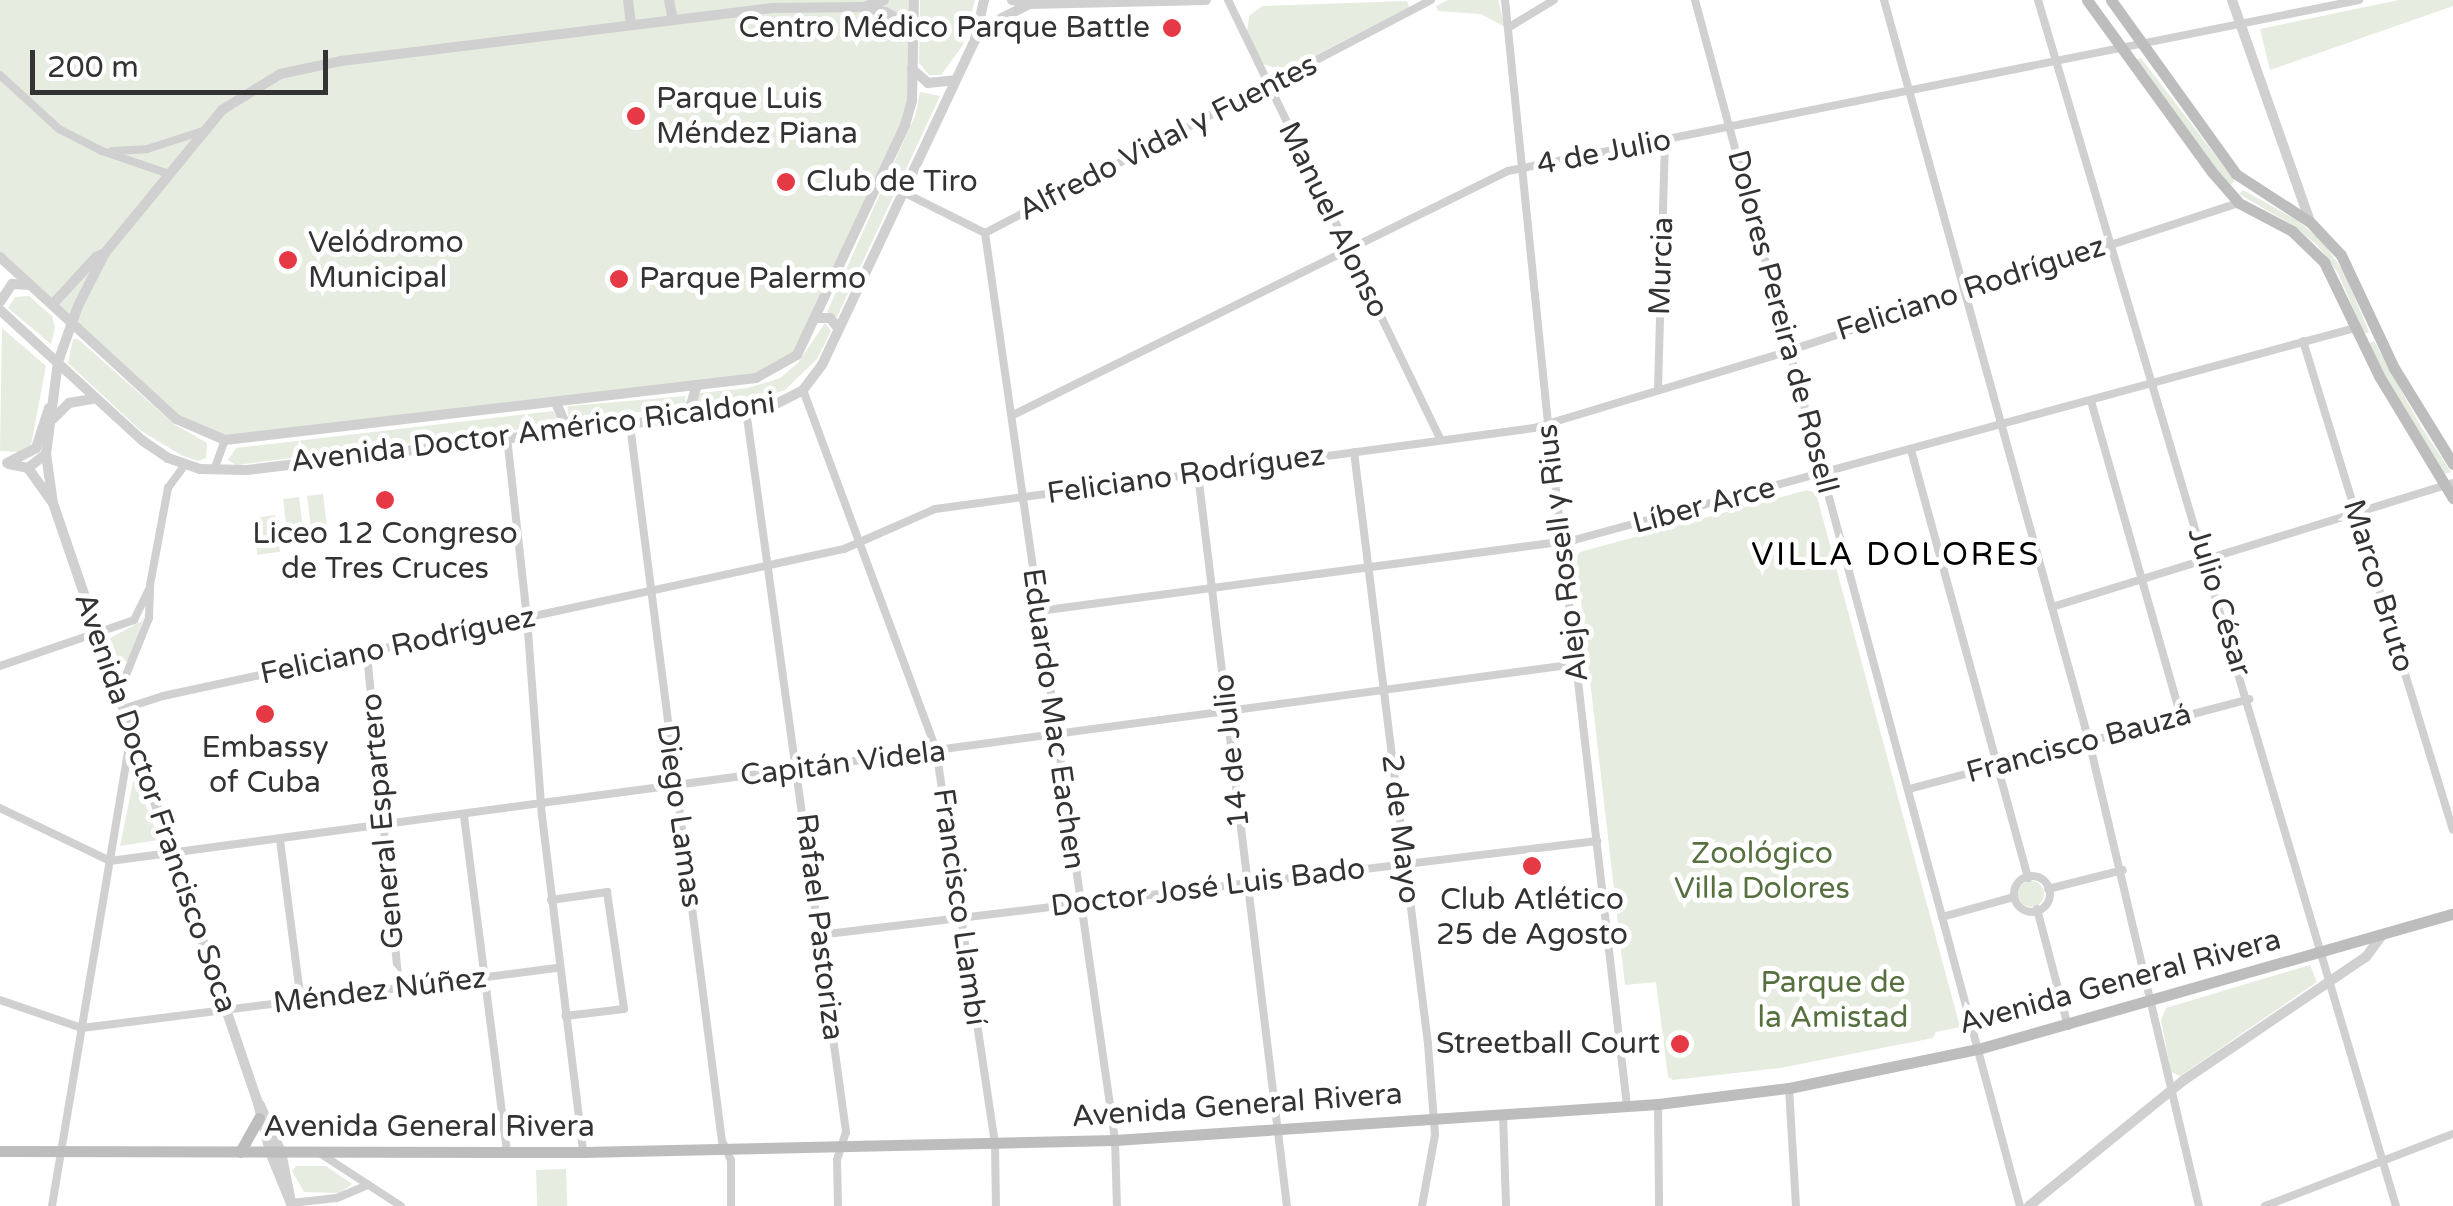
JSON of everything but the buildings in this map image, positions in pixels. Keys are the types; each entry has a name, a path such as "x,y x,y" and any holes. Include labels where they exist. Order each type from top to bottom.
{"main road":[{"path":"2087,0 2184,137 2240,202 2292,231 2331,272 2355,328 2453,498"},
{"path":"2110,0 2236,174 2310,222 2341,255 2394,368 2453,464"},
{"name":"Avenida General Rivera","path":"0,1152 508,1153 994,1144 1115,1140 1658,1104 1789,1088 1978,1049 2152,1003 2453,914"},
{"path":"240,1152 259,1118"}],"street":[{"path":"628,0 630,26"},
{"path":"669,0 672,20"},
{"path":"53,304 96,257 105,254 203,130 238,96 297,69 772,8 863,7 884,0"},
{"name":"Avenida Doctor Américo Ricaldoni","path":"224,440 696,388 756,378 788,364 816,318 910,112 914,0"},
{"name":"Avenida Doctor Américo Ricaldoni","path":"0,306 144,441 184,466 214,470 770,407 814,380 976,40 984,0"},
{"path":"1012,0 1029,4 1206,0"},
{"name":"Manuel Alonso","path":"1228,0 1440,439"},
{"name":"Alfredo Vidal y Fuentes","path":"902,192 986,232 1432,0"},
{"name":"Alejo Rosell y Rius","path":"1505,0 1511,26 1548,421 1627,1106"},
{"path":"1511,26 1554,0"},
{"name":"Dolores Pereira de Rosell","path":"1694,0 2020,1206"},
{"path":"1884,0 2123,870 2170,1091 2200,1206"},
{"name":"Julio César","path":"2038,0 2108,243 2249,699 2396,1206"},
{"path":"2232,0 2310,222"},
{"name":"4 de Julio","path":"1013,414 1348,248 1523,168 2360,0"},
{"path":"976,40 1002,18 1029,4"},
{"path":"863,7 896,18 910,40"},
{"path":"912,67 928,83 955,80"},
{"path":"0,75 59,129 102,151 168,174"},
{"path":"102,151 148,148 203,130"},
{"name":"Murcia","path":"1658,390 1665,141"},
{"name":"Feliciano Rodríguez","path":"123,710 163,696 770,566 863,543 919,514 1534,428 1788,350 2240,202"},
{"name":"Eduardo Mac Eachen","path":"986,232 1078,904 1115,1140 1117,1206"},
{"name":"Avenida Doctor Francisco Soca","path":"105,254 71,321 58,362 46,454 53,502 292,1204"},
{"path":"0,257 176,418 224,440 214,470"},
{"path":"0,306 12,284 31,285"},
{"path":"816,318 830,318 839,329"},
{"name":"Líber Arce","path":"1039,611 1562,540 1822,474 2355,328"},
{"name":"Marco Bruto","path":"2304,341 2453,830"},
{"path":"696,388 691,404 699,416"},
{"name":"Francisco Llambí","path":"803,390 863,543 936,749 994,1144 996,1206"},
{"path":"3,463 36,448 51,414 69,403 96,398"},
{"path":"2091,400 2180,717"},
{"path":"556,403 564,421 558,432"},
{"name":"Rafael Pastoriza","path":"746,410 846,1132 840,1148 838,1206"},
{"name":"Diego Lamas","path":"630,424 674,786 724,1149 730,1160 731,1206"},
{"path":"507,438 551,900 583,1152"},
{"path":"1911,450 1996,766 2031,877"},
{"name":"2 de Mayo","path":"1354,452 1434,1118 1422,1206"},
{"path":"3,463 28,468 46,454"},
{"path":"118,696 146,631 150,585 168,488 184,466"},
{"name":"Avenida Doctor Francisco Soca","path":"28,468 53,502"},
{"name":"14 de Julio","path":"1198,474 1287,1206"},
{"path":"2052,608 2448,484"},
{"path":"0,666 134,620 150,585"},
{"name":"General Espartero","path":"367,654 399,989"},
{"name":"Capitán Videla","path":"110,862 1576,664"},
{"name":"Francisco Bauzá","path":"1909,789 2249,699"},
{"path":"52,1206 131,732"},
{"path":"0,808 110,862"},
{"path":"464,816 508,1153"},
{"path":"280,840 301,1001"},
{"name":"Doctor José Luis Bado","path":"819,935 1598,841"},
{"path":"2048,889 2123,870"},
{"path":"2031,877 2043,878 2048,889 2050,900 2037,909 2018,908 2014,885 2031,877"},
{"path":"551,900 608,892 624,1009 566,1016"},
{"path":"1942,917 2014,898"},
{"path":"2037,909 2068,1026"},
{"path":"2029,1206 2170,1091 2366,957 2381,936"},
{"name":"Méndez Núñez","path":"82,1028 560,968"},
{"path":"0,1000 82,1028"},
{"path":"1781,1206 1796,1206 1789,1088"},
{"name":"Avenida Doctor Francisco Soca","path":"258,1102 259,1118 276,1152"},
{"path":"1658,1104 1659,1206"},
{"path":"1504,1114 1506,1206"},
{"path":"2265,1206 2453,1134"},
{"path":"321,1154 401,1206"},
{"path":"292,1204 337,1198 368,1185"}],"green space":[{"path":"0,0 914,0 912,100 805,341 775,371 225,440 188,426 0,257"},
{"path":"920,0 975,0 963,45 941,75 929,75 919,63"},
{"path":"1448,0 1498,0 1505,27 1481,14 1438,11 1436,6"},
{"path":"2399,0 2453,0 2453,6 2270,70 2260,29"},
{"path":"1407,1 1409,7 1285,71 1263,64 1247,32 1249,16 1262,6"},
{"path":"2141,58 2235,181 2229,186 2136,60"},
{"path":"920,92 940,96 837,317 827,312 915,116"},
{"path":"2243,190 2298,221 2322,241 2344,272 2369,332 2364,334 2338,273 2318,246 2294,226 2239,194"},
{"path":"29,296 52,316 55,327 51,344 8,308 15,297"},
{"path":"825,323 831,331 817,359 785,390 754,400 698,405 696,397 700,393 748,388 780,378 798,363"},
{"path":"2,328 46,366 31,445 19,452 0,451"},
{"path":"73,339 78,339 174,424 207,443 206,458 198,461 181,455 140,430 68,363"},
{"path":"2374,341 2451,472 2444,474 2430,456 2367,344"},
{"path":"685,396 686,408 568,418 567,406"},
{"path":"553,411 558,419 554,425 236,465 228,460 236,448"},
{"name":"Zoológico Villa Dolores","path":"1807,490 1816,493 1960,1027 1936,1032 1933,1038 1780,1068 1673,1080 1668,1077 1656,982 1625,985 1576,558 1580,552"},
{"path":"323,494 327,529 311,531 307,496"},
{"path":"299,497 303,532 287,534 283,499"},
{"path":"275,515 280,552 257,555 252,518"},
{"path":"148,606 129,661 119,662 110,638 142,621"},
{"path":"136,779 159,840 120,846 133,782"},
{"path":"2031,881 2040,885 2044,894 2040,903 2031,907 2022,903 2018,894 2022,885"},
{"path":"2310,965 2317,982 2180,1076 2171,1072 2161,1020 2166,1008"},
{"path":"296,1166 326,1166 352,1184 340,1193 304,1192 292,1171"},
{"path":"566,1169 567,1206 537,1206 536,1170"}],"place":[{"name":"Centro Médico Parque Battle","path":"1172,28"},
{"name":"Parque Luis Méndez Piana","path":"636,116"},
{"name":"Club de Tiro","path":"786,182"},
{"name":"Velódromo Municipal","path":"288,260"},
{"name":"Parque Palermo","path":"619,279"},
{"name":"Liceo 12 Congreso de Tres Cruces","path":"385,500"},
{"name":"Embassy of Cuba","path":"265,714"},
{"name":"Club Atlético 25 de Agosto","path":"1532,866"},
{"name":"Streetball Court","path":"1680,1044"}],"district":[{"name":"VILLA DOLORES","path":"1896,555"}],"park label":[{"name":"Parque de la Amistad","path":"1833,1000"}]}
